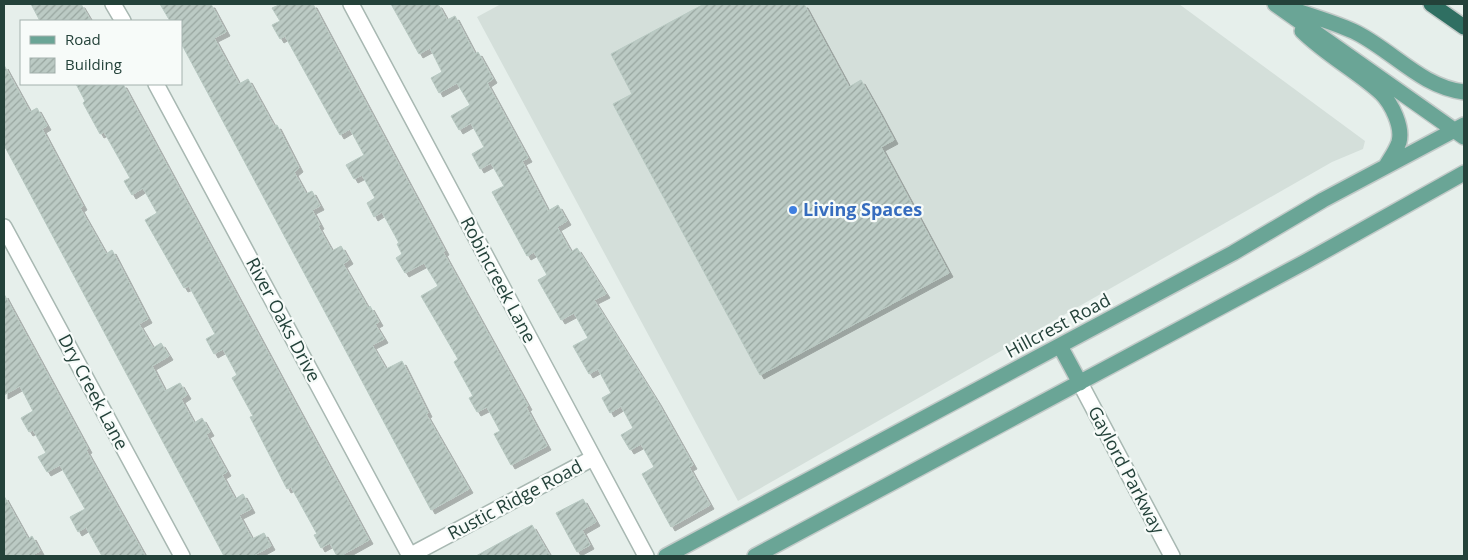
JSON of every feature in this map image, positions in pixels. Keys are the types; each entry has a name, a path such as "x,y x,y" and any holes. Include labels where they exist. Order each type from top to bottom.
{"highway":[{"path":"1431,4 1464,27"}],"main road":[{"path":"1275,4 1461,130"},
{"path":"1275,4 1318,47 1381,94 1399,127 1399,142 1386,166"},
{"path":"1279,4 1357,33 1424,78 1446,90 1464,92"},
{"name":"Hillcrest Road","path":"666,556 1233,253 1323,200 1386,166 1461,130"},
{"path":"756,556 1080,383 1464,173"},
{"path":"1060,346 1080,383"}],"street":[{"path":"113,4 122,20"},
{"name":"Robincreek Lane","path":"351,4 646,556"},
{"name":"River Oaks Drive","path":"157,85 410,556"},
{"name":"Dry Creek Lane","path":"4,227 182,556"},
{"name":"Gaylord Parkway","path":"1080,383 1172,556"},
{"name":"Rustic Ridge Road","path":"410,556 593,458"}],"shaded area":[{"path":"501,4 1179,4 1365,141 1363,149 1332,162 738,501 477,17"}],"building":[{"path":"31,4 81,4 90,20 39,20"},
{"path":"160,4 211,4 226,32 214,38 239,84 248,79 274,126 277,125 299,168 294,172 306,194 312,191 320,206 312,210 320,225 318,226 332,251 341,246 349,260 343,264 368,308 370,306 379,322 375,324 384,339 372,345 386,369 402,361 428,413 426,414 469,489 431,510 182,45 182,20 169,20"},
{"path":"281,4 313,4 445,251 443,252 528,406 526,407 547,446 511,465 494,434 500,431 487,407 477,412 469,398 473,396 454,362 458,359 421,296 438,286 424,263 405,273 396,258 402,254 397,244 399,243 382,212 374,217 367,203 375,198 362,175 354,179 346,165 364,155 350,129 340,135 285,36 280,39 272,25 280,21 272,8"},
{"path":"391,4 438,4 447,20 455,16 475,54 478,52 493,79 487,83 528,158 522,161 548,211 558,205 567,221 557,227 571,252 577,248 606,294 594,300 657,401 693,465 689,467 710,505 671,527 642,474 654,467 641,444 630,450 621,435 633,428 621,406 610,413 602,398 611,393 598,369 589,374 573,346 588,338 574,313 561,320 538,280 547,275 534,252 527,256 492,192 504,186 491,163 480,169 472,154 484,147 471,123 459,130 451,116 470,105 457,83 439,93 431,78 442,72 430,48 419,54"},
{"name":"Living Spaces","path":"704,4 804,4 849,87 861,80 878,110 894,140 881,147 949,273 760,375 613,104 632,94 611,54"},
{"path":"4,65 30,112 37,108 47,126 42,129 83,206 80,208 106,254 112,250 148,319 139,324 153,348 161,343 169,356 152,366 165,391 180,383 187,395 181,399 194,423 202,418 210,432 206,434 227,472 222,475 235,499 243,494 251,509 239,515 252,539 264,533 271,546 253,556 224,556 4,145"},
{"path":"77,85 124,85 369,540 340,556 337,556 330,543 321,548 314,535 317,534 291,487 287,489 250,417 253,416 232,378 237,375 223,349 214,354 206,339 215,334 189,286 184,288 145,220 157,213 143,188 132,195 124,181 130,178 104,132 100,134 83,103 85,101"},
{"path":"4,294 88,449 86,450 145,556 102,556 86,527 78,532 70,517 85,509 60,465 47,472 38,457 46,453 33,430 29,432 21,418 33,411 20,386 4,395"},
{"path":"4,496 28,539 32,536 40,551 31,556 4,556"},
{"path":"583,499 596,522 582,530 590,545 577,552 556,513"},
{"path":"532,525 550,556 476,556"}],"place":[{"name":"Living Spaces","path":"793,210"}]}
